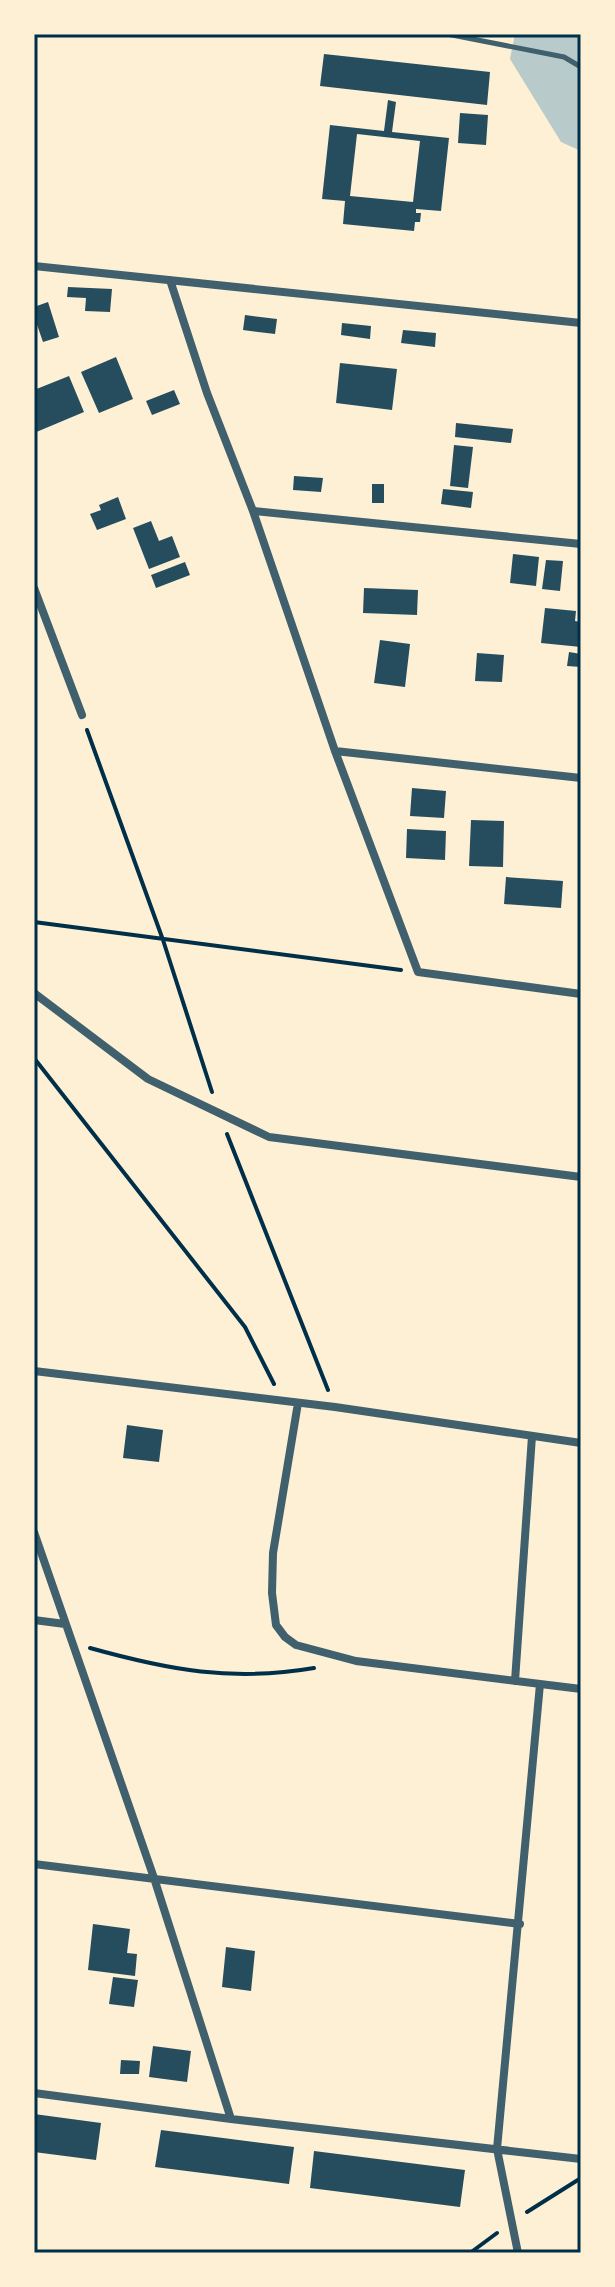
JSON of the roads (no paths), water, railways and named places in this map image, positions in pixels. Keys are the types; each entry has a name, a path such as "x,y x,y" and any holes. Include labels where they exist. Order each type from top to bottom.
{"street":[{"path":"34,266 581,323"},
{"path":"170,280 207,393 253,511 335,751 418,972 581,994"},
{"path":"253,511 581,544"},
{"path":"34,588 82,715"},
{"path":"335,751 581,778"},
{"path":"34,993 148,1079 252,1131 278,1139 581,1177"},
{"path":"34,1371 335,1407 581,1443"},
{"path":"298,1403 273,1553 272,1593 276,1625 296,1645 356,1661 581,1689"},
{"path":"515,1681 532,1436"},
{"path":"34,1532 154,1878 231,2119"},
{"path":"34,1620 65,1624"},
{"path":"518,2253 497,2149 540,1684"},
{"path":"34,1864 520,1924"},
{"path":"34,2093 581,2159"}],"lane":[{"path":"447,34 564,57 581,67"}]}
